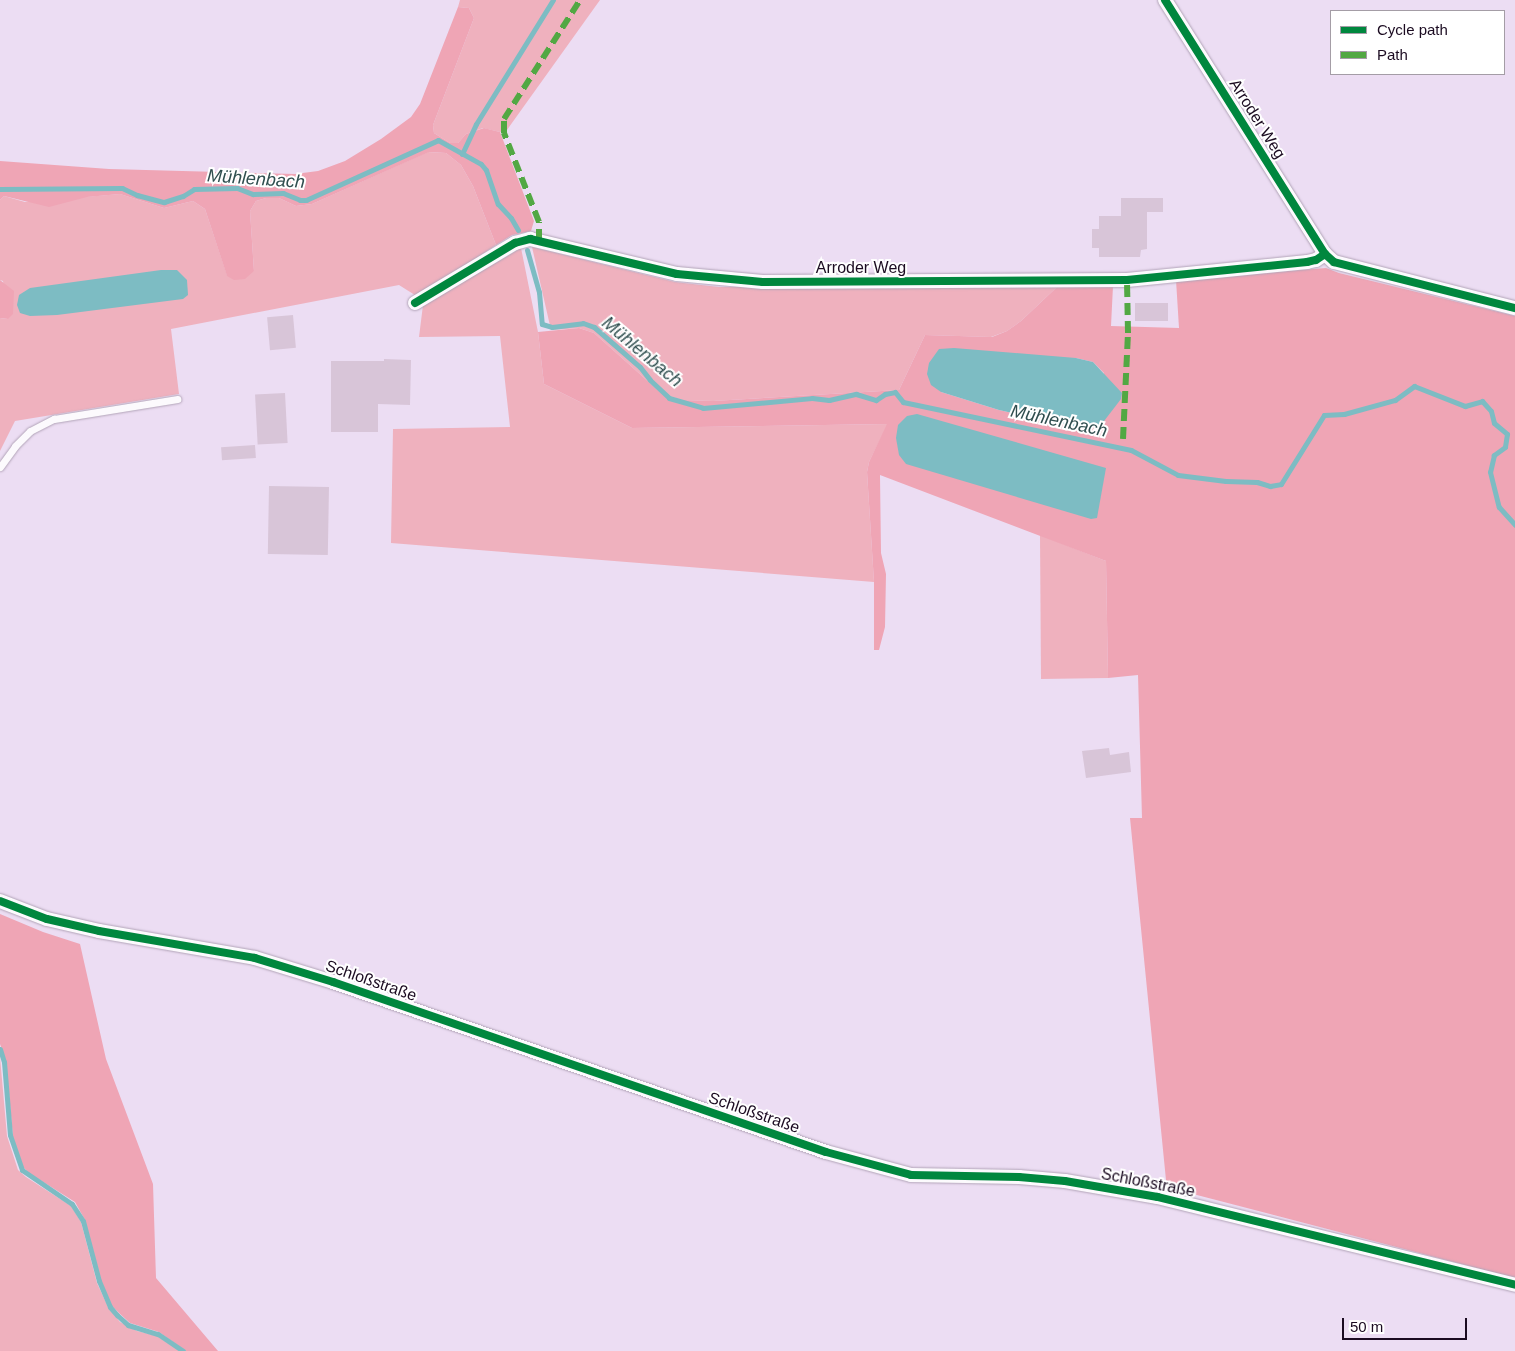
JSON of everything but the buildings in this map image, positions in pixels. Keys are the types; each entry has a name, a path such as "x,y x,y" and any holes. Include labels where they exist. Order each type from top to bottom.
{"street":[{"name":"Arroder Weg","path":"1165,0 1325,254 1334,262 1515,308"},
{"name":"Arroder Weg","path":"415,303 515,243 530,239 677,274 763,282 1127,280 1307,262 1316,260 1325,254"},
{"name":"Schloßstraße","path":"0,901 47,919 81,927 255,958 333,982 826,1152 911,1175 1019,1177 1064,1181 1158,1197 1515,1285"}],"lane":[{"path":"0,466 15,446 30,431 54,419 176,399"}],"shaded area":[{"path":"460,0 600,0 507,130 500,132 483,128 466,134 458,143 450,143 434,133 433,125 474,18 469,8 458,7"},
{"path":"458,7 469,8 474,18 433,125 434,133 450,143 458,143 466,134 484,128 500,132 534,221 531,231 512,235 496,245 473,186 461,165 446,153 429,152 312,204 296,206 279,198 266,198 256,201 250,211 254,271 245,279 234,280 227,276 205,209 193,201 164,208 120,194 87,197 49,207 4,196 0,200 0,161 109,169 295,174 318,171 345,161 381,139 411,117 420,104"},
{"path":"428,152 446,153 461,165 473,186 496,245 418,297 399,285 171,329 179,394 15,421 0,451 0,318 8,319 3,281 0,280 0,200 4,196 25,202 120,194 164,208 193,201 205,209 227,275 254,271 250,211 256,201 266,198 279,198 296,206 312,204"},
{"path":"532,247 675,282 719,287 1057,287 1021,321 1007,331 991,337 925,335 899,390 713,401 682,400 661,393 594,333 579,328 551,330"},
{"path":"521,248 538,332 544,384 632,428 888,424 869,462 867,472 874,582 391,543 393,429 510,427 500,336 419,337 423,305"},
{"path":"1326,268 1339,273 1515,316 1515,1278 1193,1194 1167,1190 1130,818 1142,818 1138,675 1108,678 1106,561 880,475 881,553 886,574 885,627 879,650 874,650 874,582 867,472 869,462 887,424 632,428 544,384 538,332 579,328 594,333 661,393 682,400 713,401 899,390 925,335 992,337 1007,331 1021,321 1057,287 1113,286 1111,326 1179,328 1176,280","holes":["1076,358 1093,362 1104,373 1086,429 999,410 941,392"]},
{"path":"0,280 14,291 13,314 8,319 0,318"},
{"path":"1040,535 1106,561 1108,678 1041,679"},
{"path":"0,914 43,932 80,944 106,1059 153,1184 156,1278 218,1351 186,1351 159,1332 130,1323 119,1313 111,1305 101,1280 85,1220 75,1202 29,1173 23,1167 13,1137 6,1062 0,1044"},
{"path":"0,1057 7,1136 18,1170 71,1206 81,1222 97,1283 108,1307 120,1322 137,1331 157,1336 180,1351 0,1351"}],"water":[{"path":"161,270 177,270 187,280 188,295 183,299 57,315 30,316 20,313 17,305 19,295 30,288"},
{"path":"954,348 1076,358 1093,362 1122,393 1121,399 1101,425 1086,429 999,410 941,392 931,385 927,374 929,363 939,349"},
{"path":"917,414 1106,468 1097,518 1091,519 906,464 899,455 896,438 898,425 907,416"}],"waterway":[{"path":"462,154 476,124 553,0"},
{"name":"Mühlenbach","path":"0,189 122,188 137,195 164,202 183,196 194,189 237,188 253,194 283,193 300,200 306,200 438,140 481,164 486,170 498,204 511,218 518,230"},
{"name":"Mühlenbach","path":"527,250 539,292 542,324 552,327 583,323 594,327 640,367 650,380 669,398 703,408 812,398 829,400 856,394 876,400 885,394 895,392 903,402 1131,450 1178,475 1226,481 1257,482 1270,486 1281,484 1324,415 1344,414 1395,400 1414,386 1465,406 1482,401 1491,411 1494,423 1507,434 1505,447 1494,455 1490,472 1499,507 1515,525"},
{"path":"0,1049 4,1062 10,1135 22,1170 72,1204 83,1221 99,1281 110,1307 117,1315 128,1325 158,1334 183,1351"}],"marked path":[{"path":"539,241 539,222 504,133 504,119 580,0"},
{"path":"1123,439 1128,333 1127,280"}],"cycle path":[{"path":"1165,0 1325,254 1334,262 1515,308"},
{"path":"415,303 515,243 530,239 677,274 763,282 1127,280 1307,262 1316,260 1325,254"},
{"path":"0,901 47,919 99,931 255,958 333,982 826,1152 911,1175 1019,1177 1065,1181 1158,1197 1515,1285"}]}
